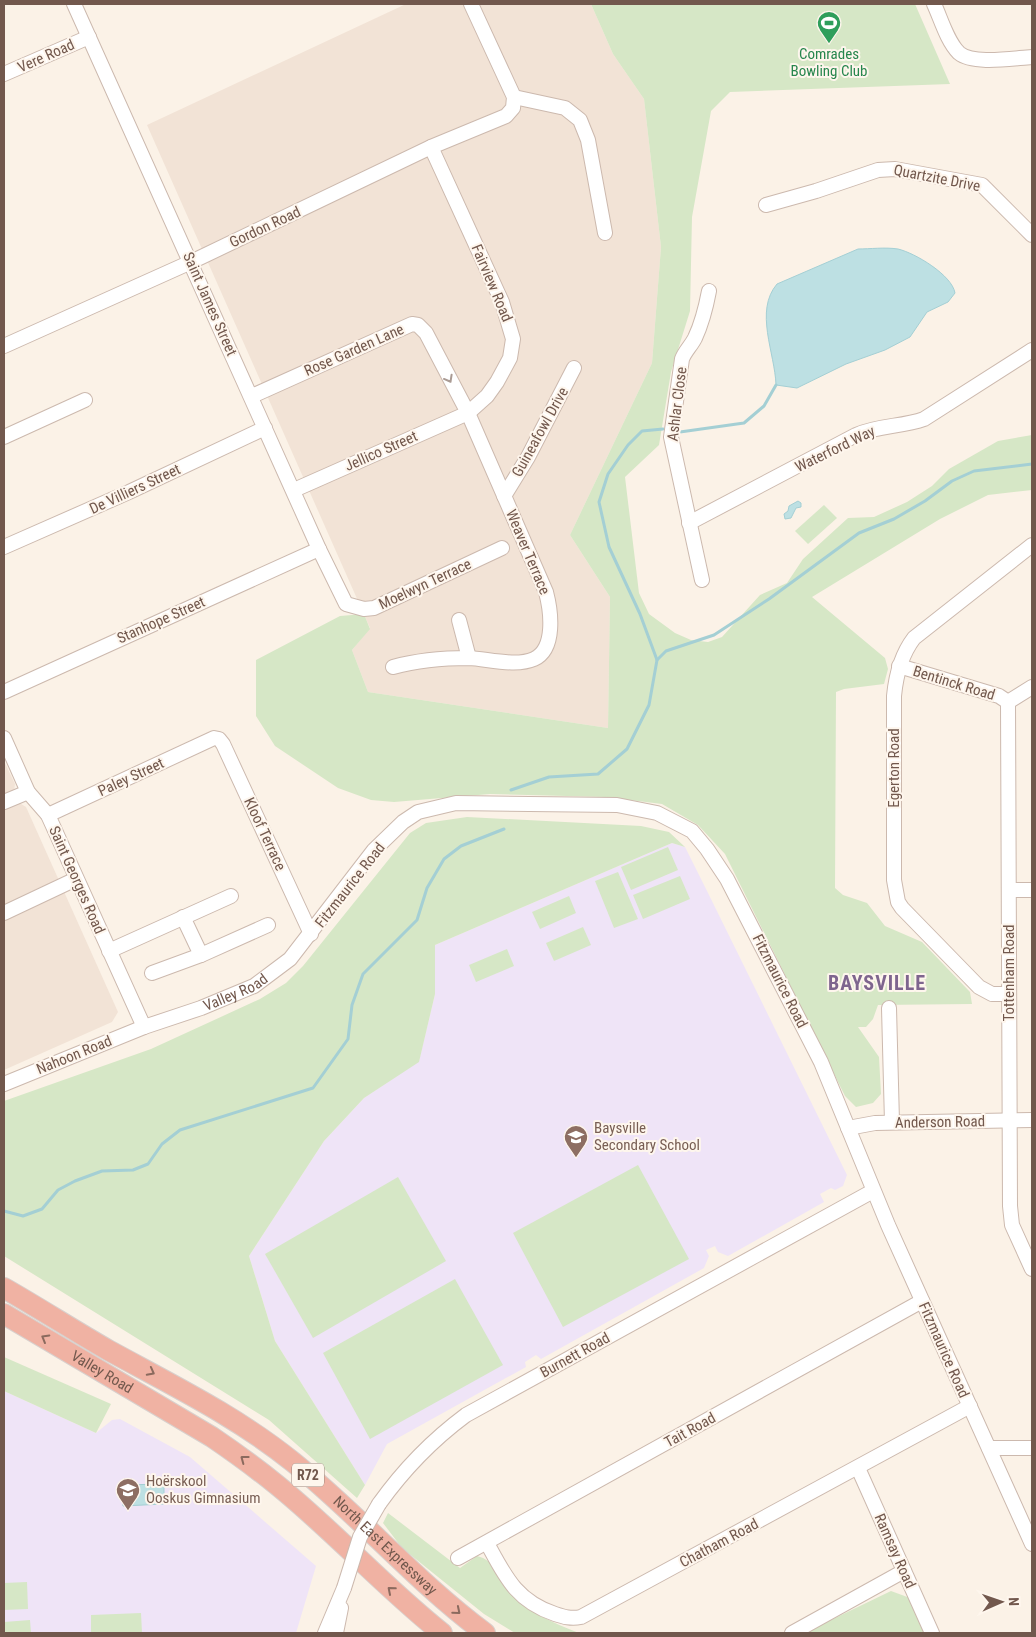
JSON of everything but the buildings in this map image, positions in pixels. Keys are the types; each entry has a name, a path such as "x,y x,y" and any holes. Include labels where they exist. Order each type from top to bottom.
{"highway":[{"name":"Valley Road","path":"4,1288 108,1349"},
{"name":"Valley Road","path":"4,1314 148,1398"},
{"name":"North East Expressway","path":"108,1349 211,1404 258,1435 314,1480 430,1588 485,1633"},
{"name":"North East Expressway","path":"148,1398 212,1437 277,1485 385,1585 442,1633"}],"street":[{"name":"Saint James Street","path":"74,4 252,396 319,549 346,604"},
{"path":"471,4 514,97 565,108 580,120 588,140 605,233"},
{"path":"934,4 952,42 959,52 967,57 980,60 1032,57"},
{"name":"Vere Road","path":"4,74 89,37"},
{"name":"Gordon Road","path":"4,346 191,262 431,147 506,116 513,108 514,97"},
{"name":"Fairview Road","path":"431,147 502,302 513,339 510,358 497,382 486,396 468,413"},
{"name":"Quartzite Drive","path":"766,205 816,191 878,170 895,169 982,185 1032,235"},
{"name":"Ashlar Close","path":"702,580 671,437 682,359 685,351 694,341 704,316 709,291"},
{"name":"Rose Garden Lane","path":"252,396 412,324 418,324 426,333 468,413"},
{"name":"Waterford Way","path":"689,523 863,432 880,427 914,423 924,419 1032,350"},
{"name":"Guineafowl Drive","path":"504,496 528,457 574,368"},
{"path":"4,437 85,400"},
{"name":"Jellico Street","path":"294,490 468,413"},
{"name":"Weaver Terrace","path":"393,667 416,660 469,658 521,662 534,659 542,653 547,642 550,607 546,592 468,413"},
{"name":"De Villiers Street","path":"4,548 265,428"},
{"name":"Egerton Road","path":"1009,994 992,994 979,987 898,902 894,880 894,696 899,666 914,638 1032,545"},
{"name":"Moelwyn Terrace","path":"346,604 364,609 374,608 502,548"},
{"name":"Stanhope Street","path":"4,692 319,549"},
{"path":"459,620 469,658"},
{"name":"Bentinck Road","path":"899,666 999,696 1008,702"},
{"path":"1008,702 1032,687"},
{"name":"Tottenham Road","path":"1008,702 1010,1215 1012,1225 1032,1269"},
{"name":"Saint Georges Road","path":"4,738 28,792 48,815 144,1027"},
{"name":"Paley Street","path":"48,815 214,738"},
{"name":"Kloof Terrace","path":"214,738 219,739 223,744 311,934"},
{"path":"4,802 28,792"},
{"name":"Fitzmaurice Road","path":"311,934 374,850 403,822 418,812 456,803 617,805 657,813 692,831 707,849 726,879 821,1062 873,1190 1032,1544"},
{"path":"4,912 76,880"},
{"path":"1009,890 1032,890"},
{"path":"109,951 231,896"},
{"path":"183,917 201,955"},
{"path":"152,973 201,955 268,925"},
{"name":"Valley Road","path":"144,1027 201,1008 254,986 290,959 311,934"},
{"path":"889,1008 892,1122"},
{"name":"Nahoon Road","path":"4,1084 144,1027"},
{"name":"Anderson Road","path":"848,1128 861,1124 892,1122 1032,1120"},
{"name":"Burnett Road","path":"344,1588 360,1537 379,1504 416,1458 444,1431 466,1416 873,1190"},
{"name":"Tait Road","path":"458,1558 922,1301"},
{"name":"Chatham Road","path":"487,1543 505,1576 518,1594 548,1612 567,1618 582,1617 970,1406"},
{"path":"989,1448 1032,1448"},
{"name":"Ramsay Road","path":"858,1468 932,1633"},
{"path":"792,1633 904,1571"},
{"path":"325,1633 344,1588"},
{"path":"336,1633 344,1588"}],"shaded area":[{"path":"406,4 591,4 613,54 644,99 661,247 652,363 570,535 610,597 608,728 368,692 352,650 370,628 147,125"},
{"path":"4,761 15,784 14,792 4,796"},
{"path":"18,802 26,807 118,1012 112,1022 4,1070 4,808"},
{"name":"Baysville Secondary School","path":"672,843 685,847 709,895 847,1175 843,1186 835,1190 831,1188 820,1194 824,1202 728,1256 718,1252 715,1246 706,1250 709,1256 704,1268 541,1359 536,1355 525,1362 526,1367 387,1444 365,1485 275,1341 249,1256 324,1141 364,1098 419,1061 435,994 435,945"},
{"name":"Hoërskool Ooskus Gimnasium","path":"4,1391 96,1433 112,1420 120,1419 190,1457 316,1566 296,1633 4,1633"}],"green space":[{"path":"591,4 915,4 950,84 730,92 711,111 692,217 690,311 671,372 659,445 625,477 639,593 649,614 675,633 691,640 708,642 722,637 760,595 787,583 803,559 848,518 874,517 907,502 932,486 949,469 998,441 1032,435 1032,490 988,495 940,519 812,597 885,658 888,669 884,684 844,689 836,692 835,888 843,895 867,903 885,926 922,942 970,992 972,1004 878,1005 873,1019 866,1027 858,1027 879,1057 881,1094 873,1103 856,1107 845,1096 725,854 698,825 662,804 606,797 490,794 394,802 371,800 338,788 275,746 256,716 256,660 340,616 364,614 370,629 352,650 368,692 608,728 610,597 570,535 652,363 661,247 644,99 613,54"},
{"path":"824,505 837,518 808,544 795,531"},
{"path":"467,817 641,826 669,832 685,847 672,843 435,945 435,994 419,1062 364,1098 324,1141 249,1256 275,1341 365,1485 357,1498 269,1420 4,1256 4,1101 151,1049 260,999 286,983 303,966 410,833 426,823"},
{"path":"668,847 678,870 631,890 621,867"},
{"path":"618,872 638,919 614,928 595,881"},
{"path":"680,876 690,899 643,919 633,895"},
{"path":"569,896 576,913 540,929 532,912"},
{"path":"583,927 591,945 554,961 546,943"},
{"path":"507,949 514,966 476,982 469,965"},
{"path":"638,1165 689,1259 563,1327 513,1233"},
{"path":"398,1177 446,1261 313,1338 265,1254"},
{"path":"455,1279 503,1365 370,1439 323,1353"},
{"path":"4,1357 111,1404 96,1433 4,1391"},
{"path":"388,1513 460,1568 477,1556 488,1561 507,1589 522,1604 549,1620 579,1633 515,1633 484,1614 402,1548 383,1523"},
{"path":"27,1582 28,1609 4,1610 4,1583"},
{"path":"891,1591 910,1598 926,1633 804,1633"},
{"path":"141,1613 142,1633 91,1633 91,1615"},
{"path":"30,1620 31,1633 4,1633 4,1622"}],"water":[{"path":"893,248 914,255 940,272 952,286 955,293 948,302 927,312 910,337 885,350 846,364 797,388 776,385 766,319 770,295 777,284 858,249"},
{"path":"798,501 801,503 801,507 796,508 791,518 785,519 784,514 788,511 789,506"},
{"path":"164,1484 164,1504 123,1506 122,1485"}],"waterway":[{"path":"680,432 744,423 764,406 776,385"},
{"path":"511,790 549,777 598,774 627,749 649,705 657,660 640,614 609,547 599,502 608,474 628,445 642,431 663,429"},
{"path":"657,660 666,651 714,635 769,599 859,533 894,519 925,501 952,481 974,471 1032,464"},
{"path":"4,1211 23,1216 42,1209 58,1190 75,1181 102,1171 133,1170 148,1164 162,1144 180,1130 313,1088 348,1039 352,1005 363,974 417,920 427,888 444,859 461,846 504,829"}],"place":[{"name":"Comrades Bowling Club","path":"829,44"},
{"name":"Baysville Secondary School","path":"576,1158"},
{"name":"Hoërskool Ooskus Gimnasium","path":"128,1511"}],"district":[{"name":"BAYSVILLE","path":"877,983"}]}
